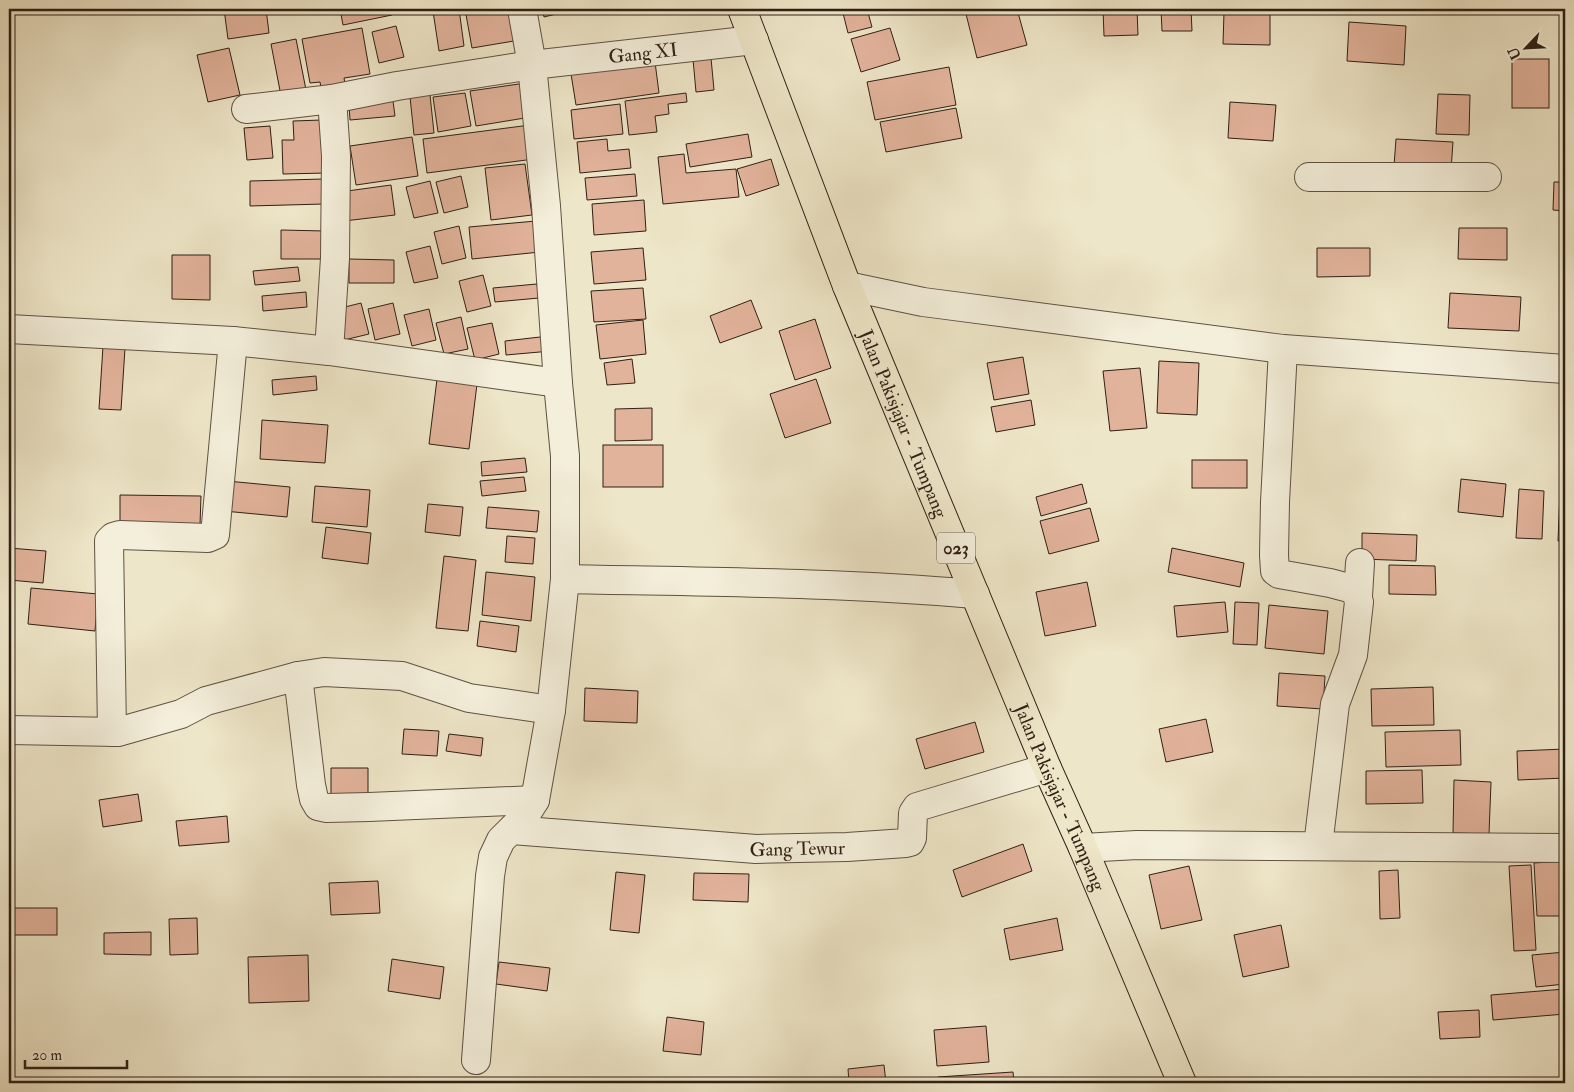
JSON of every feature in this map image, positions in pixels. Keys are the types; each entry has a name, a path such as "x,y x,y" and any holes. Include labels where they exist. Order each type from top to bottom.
{"main road":[{"name":"Jalan Pakisjajar - Tumpang","path":"742,9 847,286 1047,768 1083,848 1182,1083"}],"street":[{"path":"476,1060 490,876 494,857 501,840 525,816 535,800 551,710 565,578 565,456 546,206 532,65 522,9"},
{"name":"Gang XI","path":"246,109 332,99 398,86 532,65 754,40"},
{"path":"329,351 335,258 336,156 332,99"},
{"path":"1309,177 1487,177"},
{"path":"847,286 923,302 1283,349 1565,369"},
{"path":"9,329 233,341 329,351 558,383"},
{"path":"112,732 110,541 113,537 120,535 208,538 215,535 233,341"},
{"path":"1283,349 1275,502 1274,555 1276,571 1279,574 1349,588 1356,592 1358,596"},
{"path":"1318,846 1335,704 1353,654 1359,602 1360,563"},
{"path":"565,578 779,584 975,594"},
{"path":"9,730 118,732 181,714 206,701 298,676 324,672 402,676 469,698 551,710"},
{"path":"298,676 310,785 318,806 327,808 369,807 535,800"},
{"name":"Gang Tewur","path":"512,830 756,849 847,848 906,843 910,842 912,838 913,813 917,807 1047,768"},
{"path":"1083,848 1137,845 1565,848"}],"building":[{"path":"224,9 266,9 269,33 228,39"},
{"path":"340,9 390,9 392,15 343,25"},
{"path":"396,9 414,9 396,11"},
{"path":"459,9 464,46 439,51 433,11"},
{"path":"465,9 514,9 520,40 472,48"},
{"path":"542,9 576,9 544,17"},
{"path":"842,9 867,9 872,27 848,33"},
{"path":"985,9 1017,9 1027,45 977,58 966,14"},
{"path":"1103,9 1137,9 1138,35 1104,36"},
{"path":"1161,9 1191,9 1192,31 1162,31"},
{"path":"1224,12 1270,13 1270,45 1223,44"},
{"path":"1349,22 1406,26 1404,65 1347,61"},
{"path":"396,26 404,57 379,63 372,32"},
{"path":"362,28 370,74 344,78 346,89 322,93 320,82 310,83 302,39"},
{"path":"890,28 900,60 861,72 851,39"},
{"path":"296,39 307,95 282,101 271,44"},
{"path":"229,48 240,95 208,102 197,55"},
{"path":"711,58 714,90 696,92 693,59"},
{"path":"1512,59 1549,59 1549,108 1512,108"},
{"path":"655,62 659,93 576,105 571,74"},
{"path":"949,67 956,105 875,120 867,82"},
{"path":"526,83 531,117 476,126 470,91"},
{"path":"465,93 471,126 438,132 433,97"},
{"path":"686,93 687,102 668,104 669,114 655,116 657,132 629,135 625,101"},
{"path":"1438,94 1470,95 1469,135 1436,134"},
{"path":"430,95 434,133 414,135 410,97"},
{"path":"393,101 395,116 350,120 349,105"},
{"path":"1230,102 1276,105 1273,141 1228,138"},
{"path":"620,104 623,134 574,139 571,110"},
{"path":"956,108 962,138 886,152 880,122"},
{"path":"322,120 326,173 283,174 282,140 294,140 293,121"},
{"path":"530,125 534,159 427,173 423,139"},
{"path":"270,126 273,158 247,160 244,128"},
{"path":"748,134 752,157 690,167 686,144"},
{"path":"412,137 418,176 356,185 350,146"},
{"path":"607,139 608,151 629,149 631,168 580,173 577,142"},
{"path":"1396,139 1453,142 1451,170 1394,166"},
{"path":"684,154 686,173 736,169 739,197 663,204 658,157"},
{"path":"771,159 779,185 746,196 737,169"},
{"path":"525,164 532,215 491,220 485,168"},
{"path":"635,174 637,196 587,200 585,178"},
{"path":"461,176 468,207 444,213 436,182"},
{"path":"323,179 324,204 250,206 250,181"},
{"path":"430,181 438,213 414,218 406,187"},
{"path":"1554,182 1565,182 1565,211 1553,210"},
{"path":"391,185 395,215 344,221 340,192"},
{"path":"644,200 646,231 594,235 592,204"},
{"path":"536,221 540,252 472,259 469,227"},
{"path":"459,226 466,258 442,264 434,232"},
{"path":"1459,228 1507,228 1507,260 1458,259"},
{"path":"281,230 325,231 324,259 281,259"},
{"path":"430,246 438,278 414,283 406,252"},
{"path":"643,248 646,280 594,284 591,252"},
{"path":"1317,248 1370,248 1370,276 1317,277"},
{"path":"172,255 210,255 210,300 172,299"},
{"path":"349,259 394,260 394,283 349,283"},
{"path":"298,267 300,281 255,285 253,271"},
{"path":"483,275 491,306 467,312 459,281"},
{"path":"537,284 539,298 495,302 493,288"},
{"path":"643,288 646,319 594,322 591,291"},
{"path":"306,292 307,307 263,311 262,296"},
{"path":"1450,293 1521,297 1519,331 1448,328"},
{"path":"751,300 762,328 720,343 710,316"},
{"path":"361,303 369,334 344,340 337,309"},
{"path":"393,303 400,334 375,340 368,309"},
{"path":"429,309 436,340 412,346 404,315"},
{"path":"461,317 468,349 444,354 436,323"},
{"path":"815,319 831,368 795,380 779,331"},
{"path":"643,320 646,354 600,359 596,325"},
{"path":"492,323 499,354 475,360 467,328"},
{"path":"549,336 551,351 506,355 505,341"},
{"path":"103,346 125,348 121,410 99,409"},
{"path":"1023,357 1029,394 994,400 987,363"},
{"path":"632,359 635,383 607,385 604,363"},
{"path":"1159,361 1199,363 1197,415 1157,413"},
{"path":"1140,368 1147,428 1110,431 1103,371"},
{"path":"438,371 478,376 469,449 429,444"},
{"path":"316,376 317,390 273,395 272,380"},
{"path":"816,379 831,423 785,438 770,394"},
{"path":"1031,400 1035,425 996,432 991,407"},
{"path":"652,408 652,440 615,441 615,409"},
{"path":"262,420 328,425 325,463 260,459"},
{"path":"603,445 663,445 663,487 603,487"},
{"path":"525,458 527,472 482,476 481,462"},
{"path":"1192,460 1247,460 1247,488 1192,488"},
{"path":"524,477 526,491 482,496 480,481"},
{"path":"1461,479 1506,484 1503,517 1458,512"},
{"path":"227,481 290,487 287,517 224,511"},
{"path":"1082,484 1087,503 1041,516 1036,497"},
{"path":"315,486 370,490 367,527 312,522"},
{"path":"1519,489 1544,491 1542,539 1516,538"},
{"path":"1560,492 1565,492 1565,541 1558,541"},
{"path":"120,495 201,496 200,525 120,524"},
{"path":"428,504 463,507 460,536 425,532"},
{"path":"488,507 539,511 537,532 486,528"},
{"path":"1090,508 1099,541 1049,554 1040,521"},
{"path":"326,527 371,533 368,564 322,558"},
{"path":"1362,533 1417,535 1416,561 1362,559"},
{"path":"507,536 535,538 533,564 505,562"},
{"path":"9,548 46,551 43,583 9,580"},
{"path":"1172,548 1244,563 1240,587 1168,572"},
{"path":"444,556 476,560 468,631 436,628"},
{"path":"1389,565 1435,566 1436,595 1389,594"},
{"path":"486,572 535,577 531,621 482,615"},
{"path":"1087,582 1096,626 1045,636 1036,592"},
{"path":"31,588 98,594 95,631 28,624"},
{"path":"1225,602 1228,632 1177,637 1174,606"},
{"path":"1235,602 1259,603 1257,645 1233,644"},
{"path":"1269,605 1328,611 1324,654 1265,648"},
{"path":"480,621 519,626 516,652 477,646"},
{"path":"1279,673 1325,676 1323,709 1277,706"},
{"path":"1433,687 1434,725 1372,726 1371,689"},
{"path":"585,688 638,691 637,723 584,721"},
{"path":"1206,719 1213,752 1166,762 1159,729"},
{"path":"975,722 984,752 925,769 916,739"},
{"path":"404,729 439,731 437,756 402,754"},
{"path":"1460,730 1461,765 1386,767 1385,732"},
{"path":"449,734 483,738 481,756 446,751"},
{"path":"1565,749 1565,778 1518,780 1517,751"},
{"path":"331,768 368,768 368,800 331,799"},
{"path":"1422,770 1423,803 1366,804 1366,771"},
{"path":"1454,780 1491,782 1489,834 1453,833"},
{"path":"138,794 142,821 103,827 99,800"},
{"path":"227,816 229,842 179,846 176,821"},
{"path":"1023,844 1032,871 962,897 953,870"},
{"path":"1565,861 1565,916 1537,916 1534,863"},
{"path":"1531,865 1536,950 1514,951 1509,866"},
{"path":"1189,866 1202,920 1161,929 1149,875"},
{"path":"1398,870 1400,918 1380,919 1379,871"},
{"path":"616,872 645,875 639,933 610,930"},
{"path":"694,873 749,874 748,902 693,900"},
{"path":"378,881 380,913 331,915 329,883"},
{"path":"9,908 57,908 57,935 9,935"},
{"path":"197,918 198,954 170,955 169,919"},
{"path":"1057,918 1063,950 1010,960 1004,929"},
{"path":"1281,925 1289,967 1243,977 1234,935"},
{"path":"151,932 151,955 104,954 104,933"},
{"path":"1565,952 1565,984 1536,987 1532,955"},
{"path":"308,955 309,1001 249,1003 248,957"},
{"path":"392,959 444,967 440,999 388,991"},
{"path":"499,962 550,968 547,991 496,984"},
{"path":"1565,989 1565,1014 1493,1020 1491,995"},
{"path":"1479,1010 1480,1037 1440,1039 1438,1012"},
{"path":"667,1017 704,1022 701,1055 663,1051"},
{"path":"986,1026 989,1062 937,1066 934,1030"},
{"path":"884,1065 886,1083 849,1083 848,1069"},
{"path":"1013,1072 1014,1083 939,1083 938,1077"}]}
